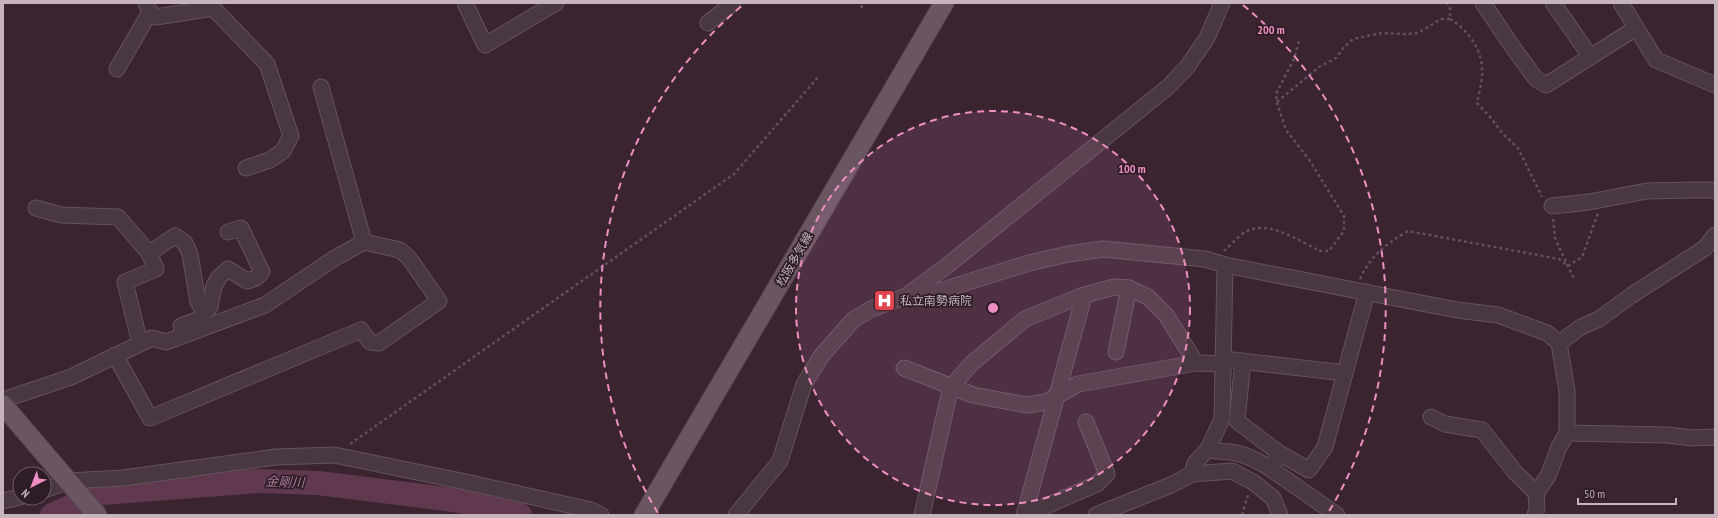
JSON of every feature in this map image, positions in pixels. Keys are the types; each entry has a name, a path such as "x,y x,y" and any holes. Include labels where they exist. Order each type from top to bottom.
{"main road":[{"name":"松阪多気線","path":"644,515 944,3"},
{"path":"3,405 97,515"}],"street":[{"path":"465,3 485,45 549,5"},
{"path":"708,23 733,3"},
{"path":"904,297 948,265 1168,86 1187,67 1207,38 1222,3"},
{"path":"1483,3 1536,79 1546,85 1636,28"},
{"path":"1553,3 1590,56"},
{"path":"1621,3 1656,60 1715,85"},
{"path":"117,69 148,7 156,17 213,8 267,64 291,136 283,151 270,160 246,168"},
{"path":"321,87 364,242"},
{"path":"1552,206 1589,202 1647,191 1715,191"},
{"path":"36,208 61,215 118,217 149,253 156,269 124,282 146,340"},
{"path":"3,400 71,377 146,340 199,320 204,312 210,307 214,286 219,277 228,269 246,281 256,278 262,272 241,228 228,232"},
{"path":"1559,343 1582,327 1599,319 1632,295 1705,248 1715,235"},
{"path":"149,253 175,236 185,243 190,254 198,302 204,312"},
{"path":"115,355 150,418 361,330 370,342 379,343 439,301 409,258 400,250 364,242 336,258 265,306 166,342 146,340"},
{"path":"736,515 780,461 804,384 822,355 853,320 871,309 904,297 933,293 1030,263 1075,253 1103,249 1205,258 1225,265 1457,310 1498,315 1547,334 1559,343 1567,391 1567,433 1559,446 1548,476 1536,493 1537,508 1535,515"},
{"path":"1192,474 1195,463 1208,448 1222,419 1225,265"},
{"path":"922,515 949,394 958,379 971,364 1025,320 1081,296 1114,287 1129,288 1148,297 1166,315 1196,363"},
{"path":"1116,352 1129,288"},
{"path":"1243,361 1237,421 1279,453 1309,470 1324,447 1345,373 1361,291"},
{"path":"1025,515 1082,304 1081,296"},
{"path":"904,368 973,395 1027,405 1046,402 1057,394 1078,384 1196,363 1243,361 1345,373"},
{"path":"1432,417 1445,424 1482,430 1515,472 1536,493"},
{"path":"1025,515 1097,484 1107,474 1086,422"},
{"path":"1567,433 1667,435 1692,438 1715,437"},
{"path":"1208,448 1214,452 1235,452 1254,459 1271,469 1337,515"},
{"path":"1271,469 1279,453"},
{"path":"52,489 276,457 334,455 466,482 591,510 601,515"},
{"path":"1096,515 1171,485 1192,474 1232,471 1253,482 1273,498 1280,515"}],"path":[{"path":"860,8 864,3"},
{"path":"1447,3 1450,9 1450,19"},
{"path":"1276,103 1319,67 1336,58 1344,47 1353,39 1381,33 1418,33 1441,19 1450,19 1460,25 1477,48 1482,69 1478,103 1503,134 1518,148 1543,199 1552,206 1555,238 1574,279"},
{"path":"1205,258 1224,251 1246,231 1263,227 1273,229 1320,251 1328,251 1344,231 1344,216 1310,160 1286,130 1276,103 1276,94 1294,59 1299,41"},
{"path":"334,455 734,174 819,76"},
{"path":"1568,266 1582,257 1598,213"},
{"path":"1361,291 1367,264 1389,242 1408,232 1559,259 1568,266"},
{"path":"1242,515 1253,482"}],"waterway":[{"name":"金剛川","path":"52,515 102,493 258,481 318,483 454,500 520,515"}],"place":[{"name":"私立南勢病院","path":"884,300"}]}
